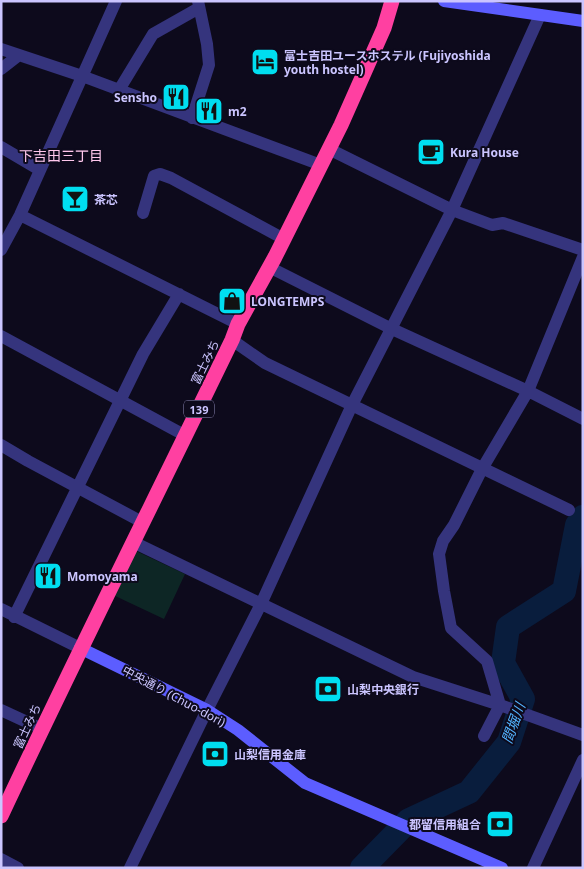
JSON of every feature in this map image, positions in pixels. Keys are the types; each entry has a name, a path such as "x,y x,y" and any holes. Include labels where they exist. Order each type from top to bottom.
{"highway":[{"name":"富士みち","path":"1,816 80,648 186,436 238,324 329,149 384,28 392,1"}],"street":[{"path":"2,247 20,215 116,1"},
{"path":"444,1 583,21"},
{"path":"118,90 152,34 199,4 209,65 192,118"},
{"path":"130,868 206,710 261,604 352,405 452,210 540,15"},
{"path":"1,49 82,76 321,165"},
{"path":"1,69 19,55"},
{"path":"1,147 40,170"},
{"path":"329,149 452,210 492,225 503,223 583,250"},
{"path":"143,213 154,176 160,174 284,238"},
{"path":"20,215 238,324"},
{"path":"484,736 500,705 487,661 451,628 439,554 443,540 454,525 482,469 528,391 583,257"},
{"path":"269,267 392,329 528,391 583,419"},
{"path":"14,616 143,354 179,294"},
{"path":"1,336 186,436"},
{"path":"232,340 265,363 569,510"},
{"path":"1,445 142,522"},
{"path":"133,542 413,677 500,705 583,735"},
{"name":"中央通り (Chuo-dori)","path":"1,610 206,710 238,730 305,783 502,868"},
{"path":"1,710 42,729"},
{"path":"533,868 583,760"},
{"path":"1,859 18,868"}],"green space":[{"path":"134,550 185,574 164,619 111,594"}],"waterway":[{"name":"間堀川","path":"362,868 409,820 469,792 509,742 523,699 503,663 508,627 564,591 577,525 583,517"}],"place":[{"name":"富士吉田ユースホステル (Fujiyoshida youth hostel)","path":"265,62"},
{"name":"Sensho","path":"176,97"},
{"name":"m2","path":"209,111"},
{"name":"Kura House","path":"431,152"},
{"name":"茶芯","path":"75,199"},
{"name":"LONGTEMPS","path":"232,301"},
{"name":"Momoyama","path":"48,576"},
{"name":"山梨中央銀行","path":"328,689"},
{"name":"山梨信用金庫","path":"215,754"},
{"name":"都留信用組合","path":"500,824"}],"district":[{"name":"下吉田三丁目","path":"61,155"}]}
